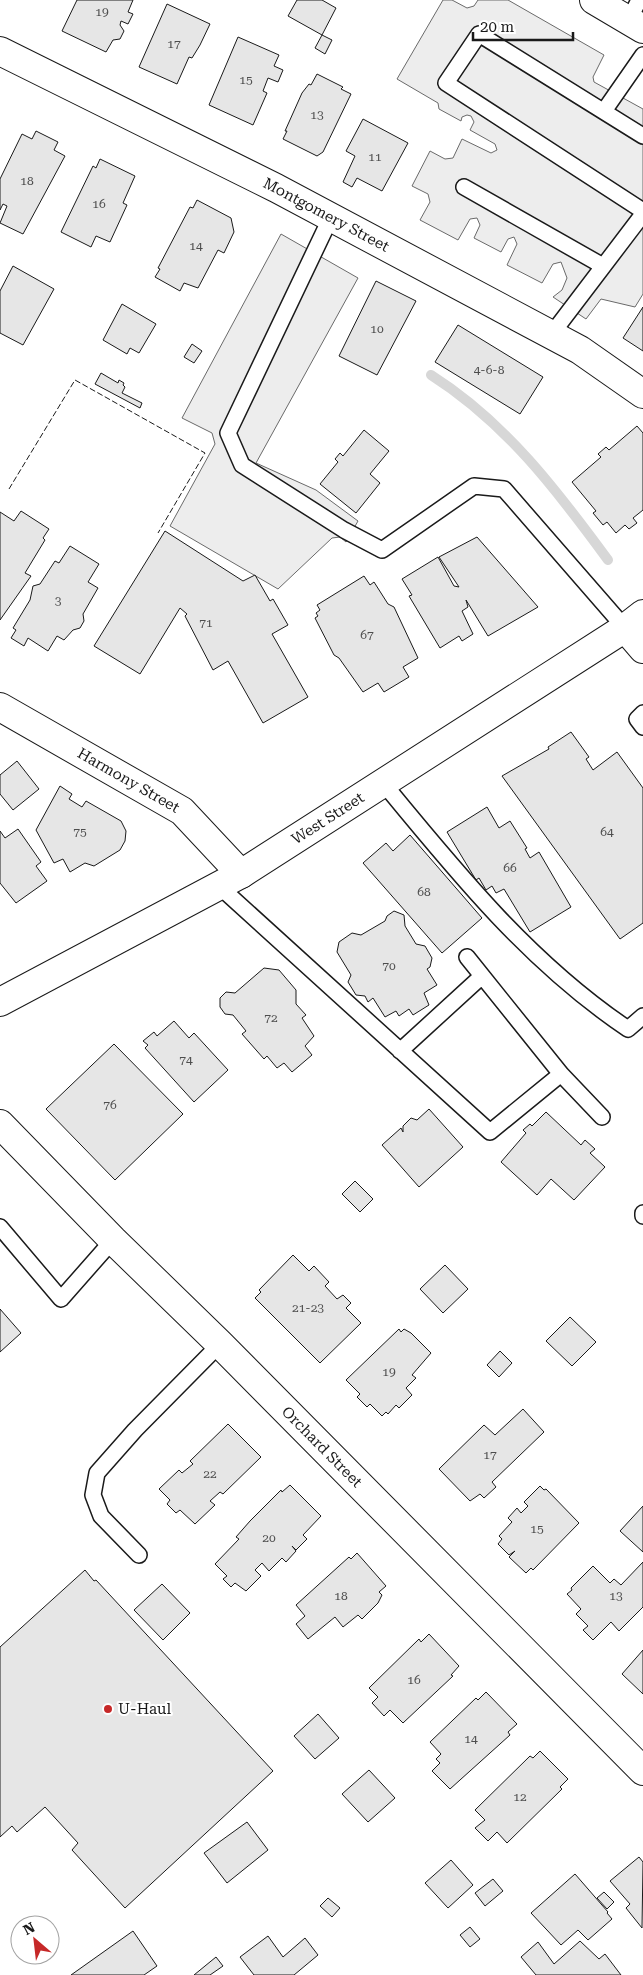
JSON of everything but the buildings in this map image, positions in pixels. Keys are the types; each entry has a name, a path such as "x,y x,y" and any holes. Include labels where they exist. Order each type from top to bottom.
{"street":[{"path":"594,0 637,16"},
{"name":"Montgomery Street","path":"0,51 331,217 580,350 643,394"},
{"path":"634,621 643,649"},
{"name":"West Street","path":"0,1002 230,880 384,784 634,621"},
{"name":"Harmony Street","path":"0,706 182,811 230,880"},
{"name":"Orchard Street","path":"0,1124 113,1240 220,1344 643,1771"}],"lane":[{"path":"551,335 643,213 446,84 479,34 643,136"},
{"path":"604,111 643,55"},
{"path":"464,187 604,266"},
{"path":"331,217 228,433 242,465 344,530 382,550 474,486 504,489 634,621"},
{"path":"643,714 637,719 643,727"},
{"path":"384,784 503,923 548,967 602,1011 628,1029 643,1016"},
{"path":"230,880 400,1051 490,1132 561,1074"},
{"path":"467,957 561,1074 602,1117"},
{"path":"400,1051 482,976"},
{"path":"0,1227 61,1299 113,1240"},
{"path":"139,1556 101,1516 93,1495 97,1473 135,1430 220,1344"}],"shaded area":[{"path":"443,0 452,0 467,8 474,6 478,0 508,0 604,55 593,77 594,82 643,109 643,294 635,307 601,299 586,319 553,297 562,290 567,278 561,262 553,264 542,283 507,265 517,244 514,237 508,239 501,252 474,238 480,225 477,218 470,219 458,240 420,220 430,202 428,194 412,186 430,151 445,159 453,158 462,139 491,153 497,150 495,144 470,130 474,122 471,116 462,117 461,121 439,109 438,103 397,79"},
{"path":"281,234 358,278 256,463 316,490 358,521 346,542 340,537 332,538 278,589 170,526 215,444 212,433 182,418"}],"waterway":[{"path":"431,375 458,394 506,435 549,483 608,560"}],"fence":[{"path":"9,489 75,380 205,453 158,533"}],"place":[{"name":"U-Haul","path":"108,1709"}]}
